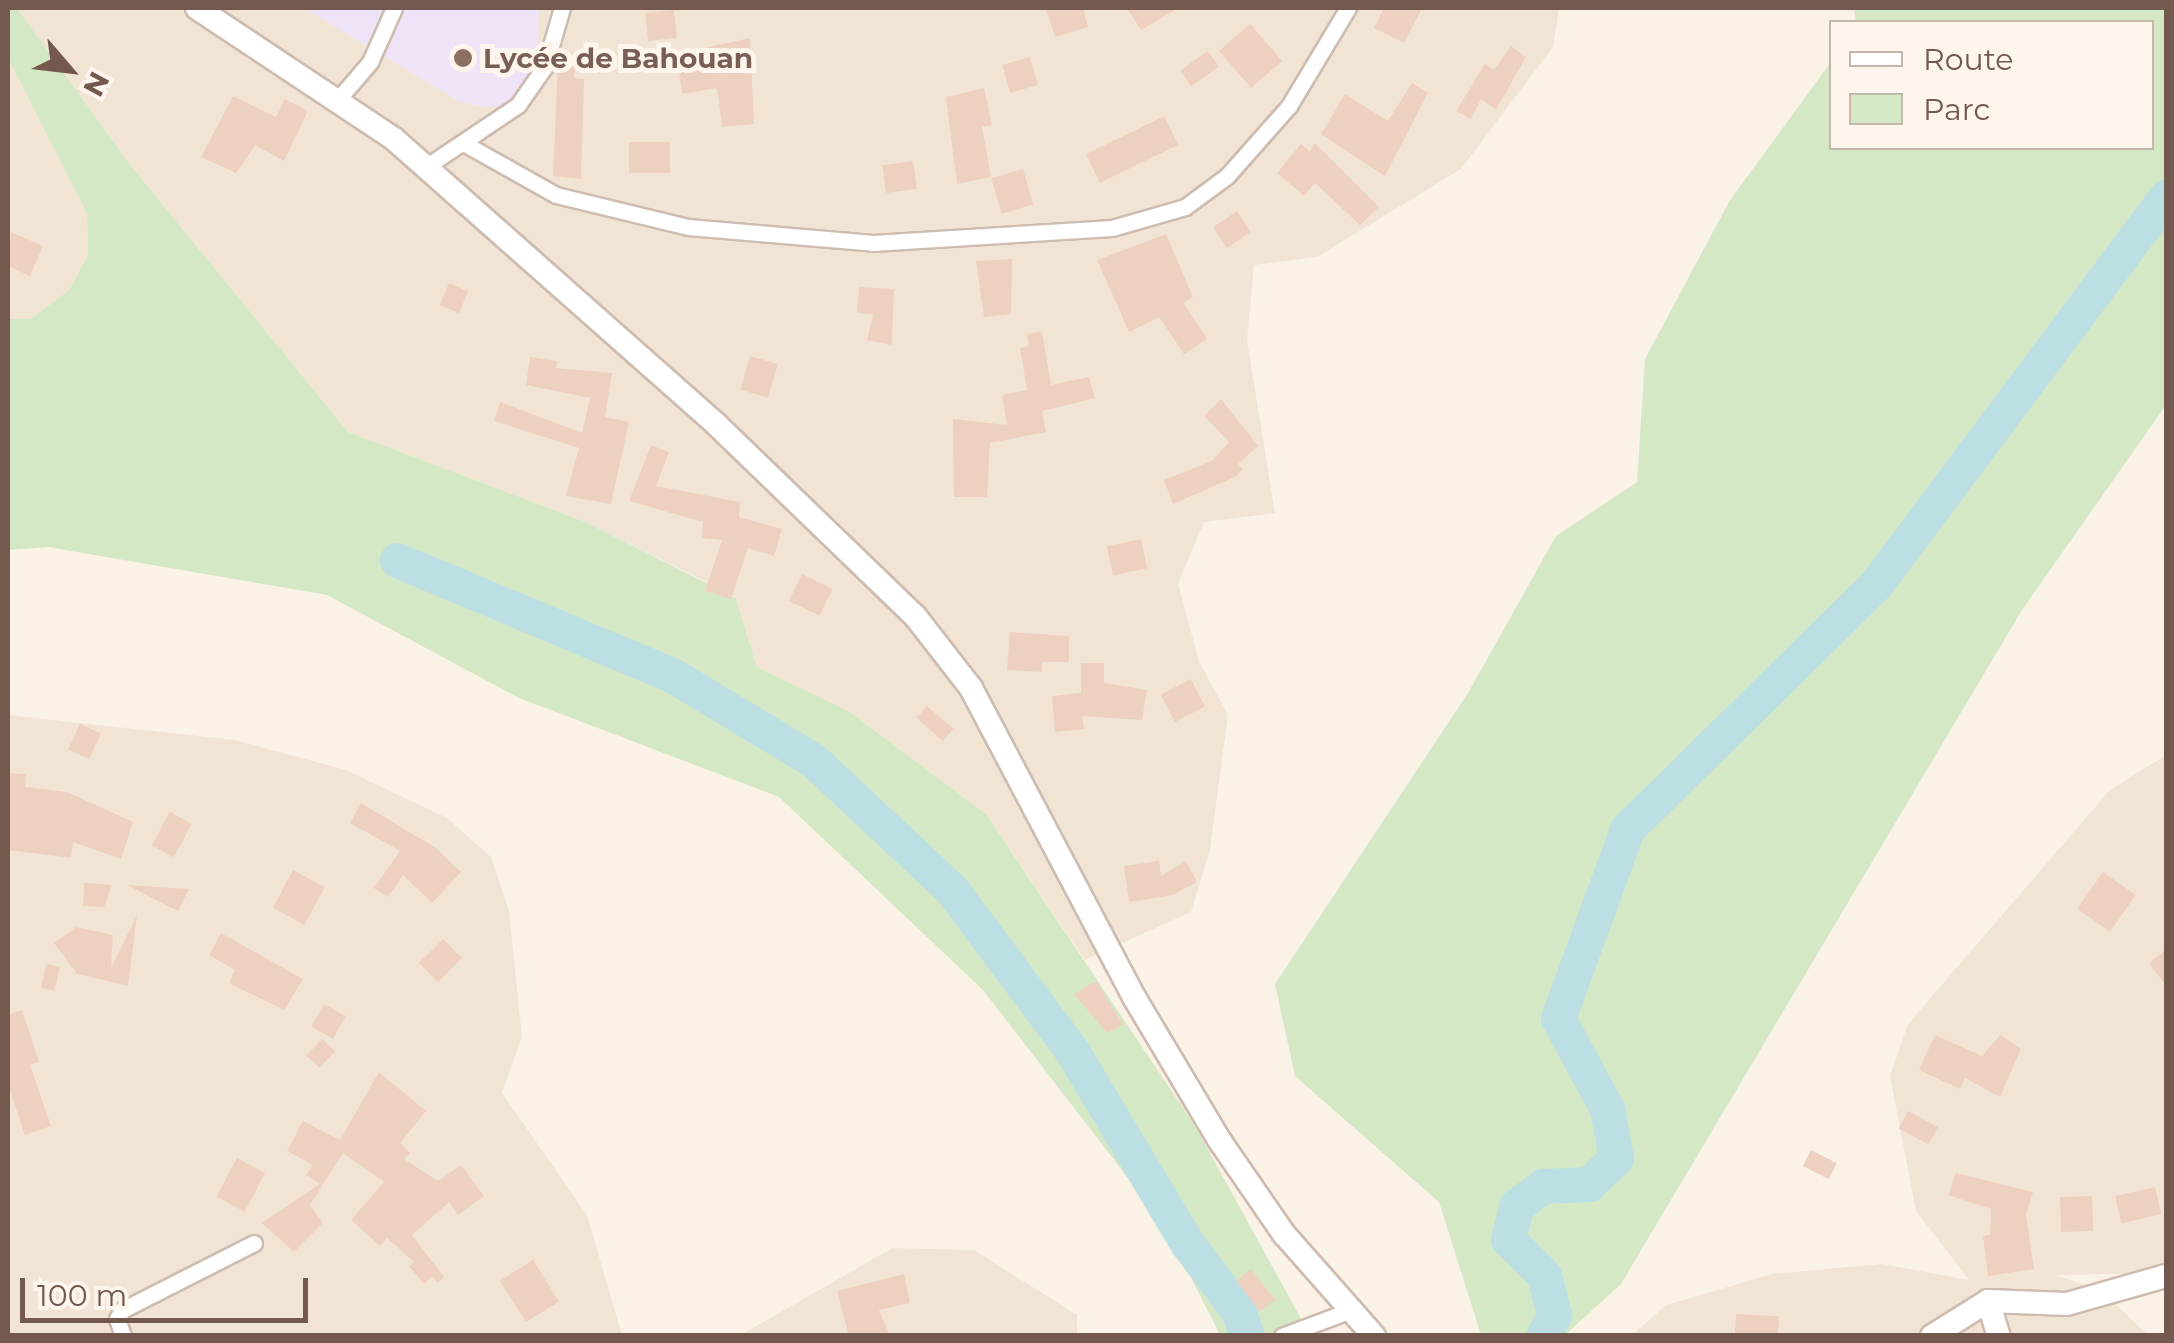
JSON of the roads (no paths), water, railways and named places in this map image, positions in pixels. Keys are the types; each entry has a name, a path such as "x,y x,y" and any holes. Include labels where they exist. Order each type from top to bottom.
{"main road":[{"path":"196,8 340,97 424,168 716,425 936,640 971,688 1134,997 1220,1141 1284,1234 1374,1336"},
{"path":"1932,1336 1988,1301 2067,1304 2166,1276"},
{"path":"1988,1301 1999,1336"}],"street":[{"path":"340,97 370,62 394,8"},
{"path":"424,168 466,145 536,85 562,8"},
{"path":"466,145 556,195 688,228 874,242 1112,228 1166,215 1227,176 1289,106 1348,8"},
{"path":"123,1336 117,1319 122,1310 254,1243"},
{"path":"1282,1336 1351,1310"}],"waterway":[{"path":"1543,1336 1554,1315 1544,1275 1508,1239 1516,1206 1543,1186 1589,1184 1616,1158 1607,1109 1558,1018 1627,829 1876,584 2166,196"},
{"path":"397,560 672,675 813,760 952,890 1072,1051 1187,1243 1239,1312 1247,1336"}],"place":[{"name":"Lycée de Bahouan","path":"463,58"}]}
